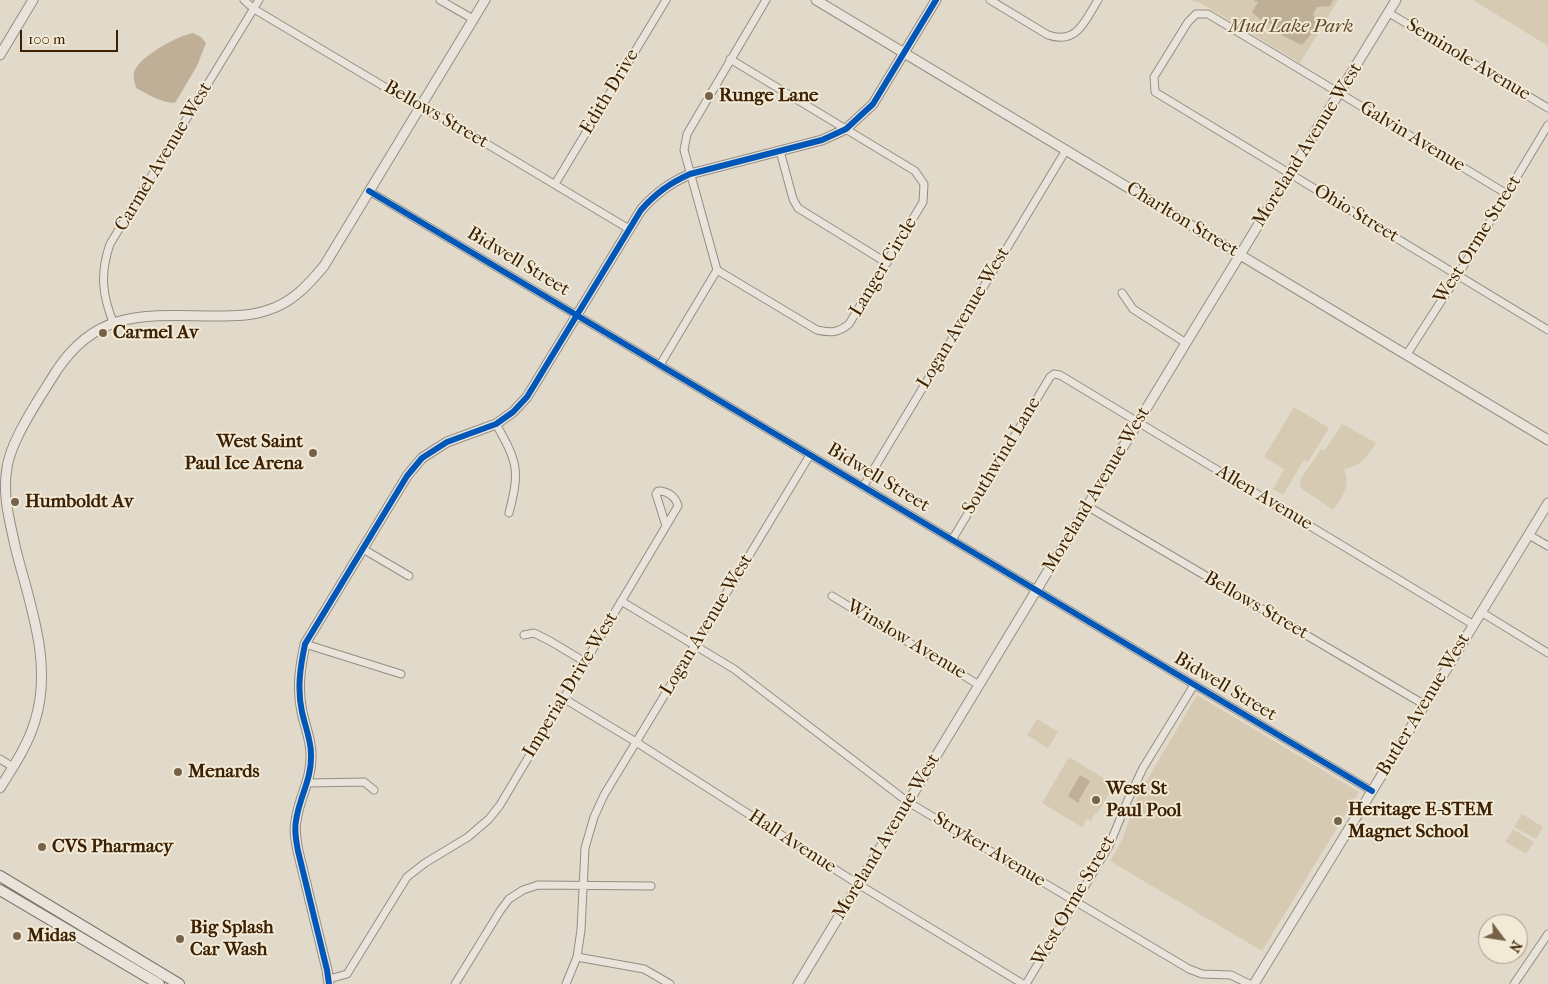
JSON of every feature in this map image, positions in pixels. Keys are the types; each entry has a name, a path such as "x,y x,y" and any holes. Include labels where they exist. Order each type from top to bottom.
{"main road":[{"path":"0,876 179,984"},
{"path":"0,890 159,984"},
{"path":"106,952 116,952 120,948"}],"street":[{"path":"0,55 33,0"},
{"name":"Bellows Street","path":"244,0 254,9 420,108 447,120 629,229"},
{"name":"Carmel Avenue West","path":"113,322 105,303 103,285 106,257 110,244 259,0"},
{"path":"440,0 473,19"},
{"path":"0,788 26,743 36,721 41,694 42,670 39,644 2,491 14,444 57,370 83,340 113,322 148,316 238,316 270,310 294,297 312,282 324,266 485,0"},
{"name":"Edith Drive","path":"555,184 666,0"},
{"path":"660,365 717,270 684,150 687,134 766,0"},
{"name":"Charlton Street","path":"816,0 1548,440"},
{"path":"329,981 295,835 299,807 308,783 311,753 298,687 300,667 305,644 407,476 422,458 447,442 496,424 513,412 527,397 629,229 641,210 654,195 671,183 690,174 822,140 846,129 873,104 936,0"},
{"path":"990,0 1056,38 1069,37 1078,31 1098,0"},
{"name":"Moreland Avenue West","path":"798,983 1396,0"},
{"name":"Seminole Avenue","path":"1389,13 1548,108"},
{"name":"Galvin Avenue","path":"1188,22 1196,14 1208,14 1507,194"},
{"name":"Ohio Street","path":"1188,22 1154,77 1156,92 1548,330"},
{"name":"Langer Circle","path":"717,270 817,330 831,333 841,331 849,324 923,202 924,184 915,170 730,59"},
{"name":"West Orme Street","path":"1407,354 1458,275 1548,125"},
{"name":"Logan Avenue West","path":"863,487 1066,150"},
{"path":"780,151 793,199 798,208 887,263"},
{"name":"Bidwell Street","path":"369,191 1372,791"},
{"path":"1122,293 1133,309 1186,343"},
{"name":"Allen Avenue","path":"1054,374 1060,375 1474,625"},
{"name":"Southwind Lane","path":"952,540 1050,377 1054,374"},
{"path":"496,424 511,450 516,468 516,488 509,513"},
{"name":"Logan Avenue West","path":"566,984 577,956 581,930 585,848 594,817 604,795 810,455"},
{"name":"Imperial Drive West","path":"329,981 347,974 407,877 425,863 468,837 489,819 500,804 678,506 677,500 663,491 658,491 656,494 666,526"},
{"name":"Butler Avenue West","path":"1254,984 1548,503"},
{"name":"Bellows Street","path":"1087,506 1425,705"},
{"path":"1528,535 1548,546"},
{"path":"363,548 409,576"},
{"name":"Winslow Avenue","path":"832,596 979,685"},
{"name":"Stryker Avenue","path":"621,601 734,669 908,802 1188,970 1202,974 1231,975 1249,984"},
{"path":"1481,612 1548,653"},
{"path":"524,635 534,633 585,662"},
{"path":"305,644 401,674"},
{"name":"West Orme Street","path":"1024,984 1109,846 1143,768 1194,685"},
{"name":"Hall Avenue","path":"563,698 636,742 858,884 1024,984"},
{"path":"0,759 13,767"},
{"path":"308,783 364,782 374,790"},
{"path":"455,984 500,911 509,899 522,890 538,885 651,886"},
{"path":"1514,984 1548,934"},
{"path":"577,956 644,969 670,984"}],"green space":[{"name":"Mud Lake Park","path":"1192,0 1338,0 1300,63 1199,2"},
{"path":"1473,0 1548,0 1548,46"},
{"path":"1294,407 1329,428 1308,462 1304,460 1283,495 1273,489 1284,469 1264,457"},
{"path":"1342,424 1376,443 1363,460 1344,469 1347,480 1345,491 1333,510 1301,488 1300,480 1321,449 1325,450"},
{"path":"1197,695 1359,792 1262,951 1110,861 1122,840 1138,795"},
{"path":"1037,719 1058,732 1048,748 1027,735"},
{"path":"1069,757 1113,784 1097,814 1095,813 1091,821 1087,819 1082,827 1042,803"},
{"path":"1522,814 1543,827 1536,839 1514,827"},
{"path":"1513,829 1534,842 1526,854 1505,842"}],"shaded area":[{"path":"1253,0 1333,0 1330,6 1317,7 1313,14 1319,25 1302,45 1283,36 1264,18 1261,20 1252,12 1258,2"},
{"path":"193,33 201,37 206,43 197,66 175,103 160,100 136,88 134,72 143,60 169,42"},
{"path":"1080,775 1090,781 1079,803 1068,796"}],"cycle path":[{"path":"329,984 298,851 295,825 311,763 310,744 300,695 302,662 305,644 407,476 422,458 447,442 496,424 513,412 527,397 641,210 652,198 676,181 690,174 822,140 846,129 873,104 936,0"},
{"path":"369,191 1372,791"}],"place":[{"name":"Runge Lane","path":"709,96"},
{"name":"Carmel Av","path":"103,333"},
{"name":"West Saint Paul Ice Arena","path":"313,453"},
{"name":"Humboldt Av","path":"15,502"},
{"name":"Menards","path":"178,772"},
{"name":"West St Paul Pool","path":"1096,800"},
{"name":"Heritage E-STEM Magnet School","path":"1338,821"},
{"name":"CVS Pharmacy","path":"42,847"},
{"name":"Midas","path":"17,936"},
{"name":"Big Splash Car Wash","path":"180,939"}]}
